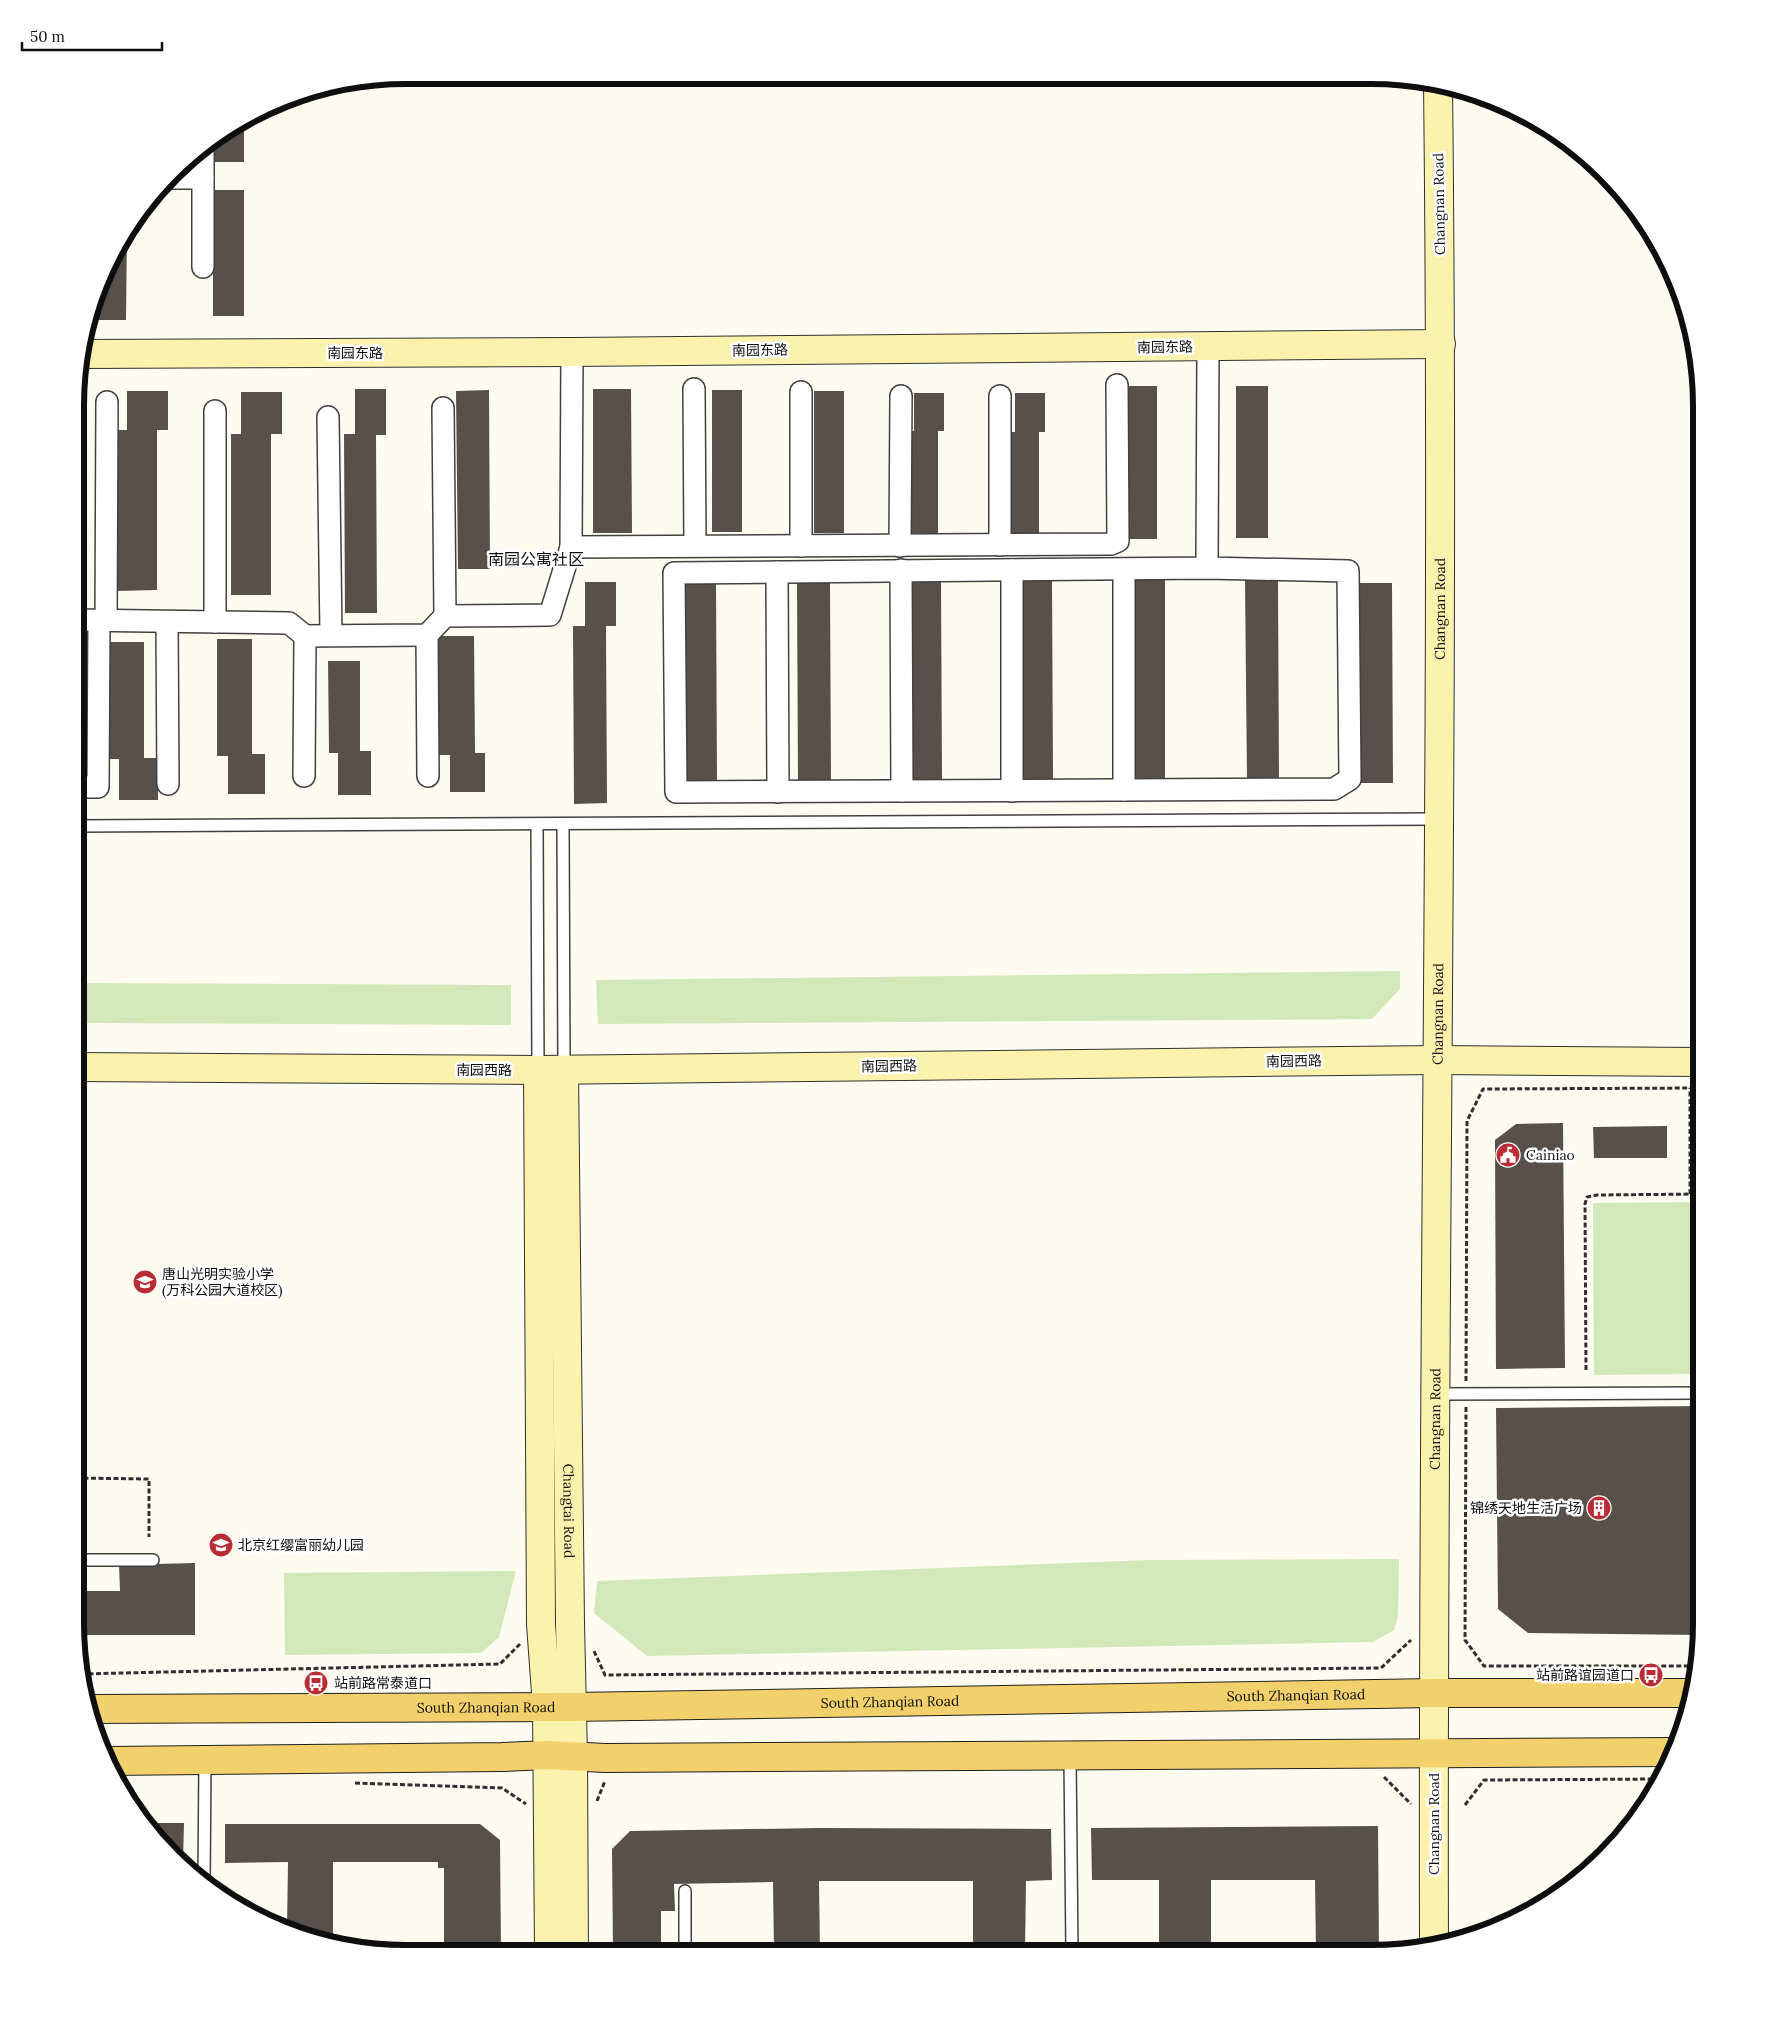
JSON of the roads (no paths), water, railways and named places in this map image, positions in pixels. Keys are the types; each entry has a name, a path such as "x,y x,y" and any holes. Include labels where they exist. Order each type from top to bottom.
{"main road":[{"name":"South Zhanqian Road","path":"95,1708 559,1706 1434,1693 1685,1694"},
{"path":"115,1762 561,1755 604,1758 1434,1755 1667,1752"}],"street":[{"name":"Changnan Road","path":"1434,1939 1441,344 1438,91"},
{"path":"203,156 204,267"},
{"path":"178,178 204,178"},
{"name":"南园东路","path":"88,354 572,352 1441,344"},
{"path":"1207,568 1208,346"},
{"path":"445,616 550,615 571,546 572,352"},
{"path":"571,546 1111,544 1118,540 1117,385"},
{"path":"694,389 695,546"},
{"path":"801,392 801,546"},
{"path":"900,546 901,396"},
{"path":"1000,396 1000,545"},
{"path":"84,786 98,787 107,402"},
{"path":"428,776 427,636 445,616 443,408"},
{"path":"215,411 215,622"},
{"path":"328,417 332,636"},
{"path":"1207,568 1348,571 1350,779 1334,789 676,792 674,572 1207,568"},
{"path":"1124,569 1124,790"},
{"path":"902,570 902,791"},
{"path":"1012,570 1012,791"},
{"path":"777,572 778,792"},
{"path":"84,620 289,624 305,636 427,636"},
{"path":"168,622 168,784"},
{"path":"304,776 305,636"},
{"name":"南园西路","path":"84,1068 551,1070 1438,1060 1693,1071"},
{"name":"Changtai Road","path":"551,1070 542,1624 559,1706"},
{"name":"Changtai Road","path":"551,1070 559,1706 573,1945"},
{"name":"Changtai Road","path":"549,1945 547,1817 561,1755"}],"lane":[{"path":"84,826 1439,820"},
{"path":"537,824 551,1070"},
{"path":"551,1070 563,824"},
{"path":"1435,1394 1693,1394"},
{"path":"84,1560 153,1560"},
{"path":"1070,1756 1072,1945"},
{"path":"204,1874 205,1760"},
{"path":"685,1891 685,1945"}],"place":[{"name":"Cainiao","path":"1508,1155"},
{"name":"唐山光明实验小学 (万科公园大道校区)","path":"145,1282"},
{"name":"锦绣天地生活广场","path":"1599,1508"},
{"name":"北京红缨富丽幼儿园","path":"221,1545"},
{"name":"站前路谊园道口","path":"1651,1675"},
{"name":"站前路常泰道口","path":"316,1683"}],"district":[{"name":"南园公寓社区","path":"536,559"}]}
